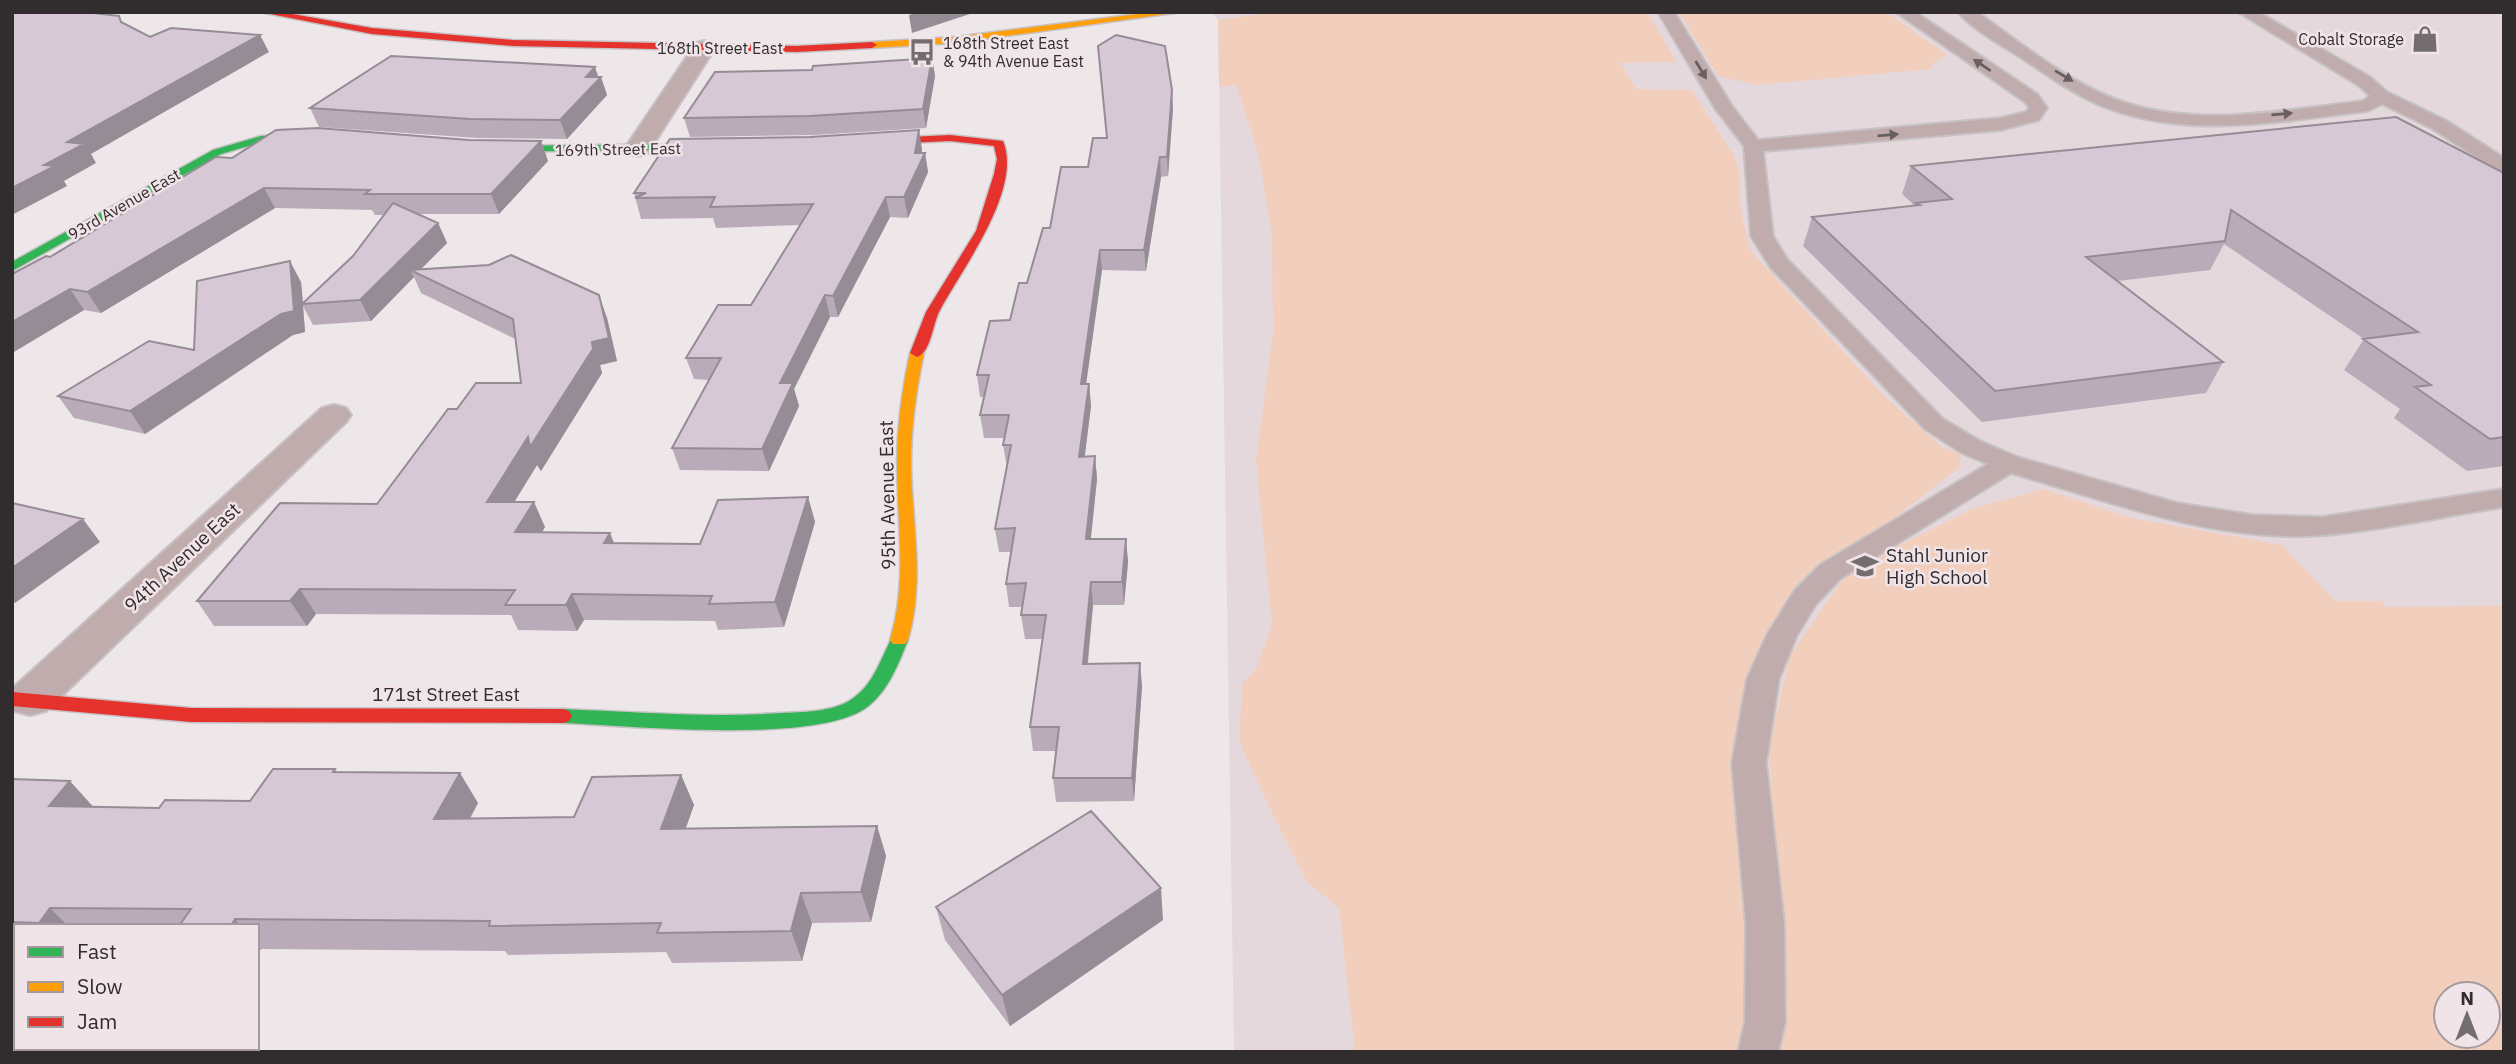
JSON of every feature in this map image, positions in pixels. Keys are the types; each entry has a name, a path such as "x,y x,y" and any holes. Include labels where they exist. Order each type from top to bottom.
{"street":[{"name":"168th Street East","path":"264,12 372,31 429,37 594,46 704,48 796,48 954,40 1177,12"},
{"path":"638,148 704,48"},
{"name":"93rd Avenue East","path":"12,267 76,233 186,167 237,144 261,139 327,137"},
{"name":"95th Avenue East","path":"854,143 959,138 999,143 1002,159 982,231 932,312 918,347 908,396 904,464 910,578 902,629 887,670 872,692"},
{"name":"169th Street East","path":"477,149 732,147"},
{"name":"94th Avenue East","path":"21,699 334,415"},
{"name":"171st Street East","path":"21,699 191,715 455,715 759,721 814,719 853,708 872,692"}],"lane":[{"path":"1666,12 1724,108 1753,146 1762,236 1779,263 1934,424 1971,447 2008,463 2175,512 2252,524 2323,526 2504,498"},
{"path":"1753,146 2001,124 2033,116 2038,108 2031,98 1904,12"},
{"path":"1966,12 2021,51 2093,93 2140,112 2212,120 2368,106 2381,96"},
{"path":"2246,12 2364,81 2381,96 2440,125 2504,167"},
{"path":"1758,1052 1765,1023 1765,924 1749,763 1763,679 1782,635 1805,597 1830,572 2008,463"}],"shaded area":[{"name":"Stahl Junior High School","path":"1211,12 2504,12 2504,1052 1234,1052 1218,20"},
{"path":"1275,12 1648,12 1676,62 1621,63 1636,89 1692,90 1734,156 1739,170 1741,213 1751,251 1883,395 1942,447 1961,454 1959,468 1876,532 1811,574 1782,619 1745,849 1747,992 1741,1052 1355,1052 1339,908 1307,882 1239,741 1242,684 1256,669 1272,625 1256,460 1273,334 1272,234 1258,152 1236,85 1219,87 1218,20"},
{"path":"1679,12 1886,12 1947,55 1933,63 1931,69 1757,85 1718,76"},
{"path":"2043,489 2131,518 2282,545 2335,601 2381,601 2386,607 2504,606 2504,1052 1778,1052 1783,974 1769,747 1790,655 1843,579 1900,545 1972,509"}],"building":[{"path":"12,12 85,12 119,16 121,22 150,37 171,28 260,35 67,142 84,144 44,165 55,166 12,188"},
{"path":"1116,35 1165,46 1172,90 1167,157 1160,157 1144,250 1100,250 1081,384 1089,384 1079,457 1095,456 1086,539 1126,539 1122,582 1091,582 1083,664 1140,663 1132,778 1053,778 1059,727 1030,727 1046,615 1021,615 1026,583 1006,584 1015,528 995,529 1011,445 1003,445 1009,415 980,415 989,375 977,375 990,321 1010,320 1019,283 1027,283 1043,228 1050,228 1061,167 1088,167 1093,138 1107,138 1098,46"},
{"path":"391,56 595,67 586,77 601,77 560,120 470,119 310,108"},
{"path":"932,58 923,109 810,116 684,118 715,72 812,70 813,66"},
{"path":"2396,117 2504,173 2504,437 2490,439 2415,387 2431,385 2363,339 2418,332 2231,210 2225,241 2086,257 2223,362 1995,391 1812,217 1952,199 1911,166"},
{"path":"318,128 469,140 541,141 491,194 365,194 370,190 264,188 87,292 70,289 12,322 12,274 46,256 50,257 216,157 232,158 276,130"},
{"path":"919,130 915,153 925,153 904,197 886,197 833,296 825,295 780,383 793,383 762,449 672,448 721,358 686,358 718,305 751,305 813,204 710,207 715,197 635,198 646,193 634,193 670,139 810,137"},
{"path":"393,203 438,223 360,300 302,304 353,256"},
{"path":"511,255 599,295 609,338 592,342 593,349 530,447 528,437 487,502 534,502 515,532 610,533 604,543 700,544 718,500 808,497 775,602 709,604 712,596 572,594 566,605 505,605 515,590 300,589 290,601 197,601 280,503 377,504 448,409 457,409 476,383 521,383 513,319 410,270 489,265"},
{"path":"290,261 294,311 281,314 130,411 58,396 149,341 194,350 197,281"},
{"path":"12,503 83,519 12,568"},
{"path":"273,769 460,773 434,819 574,817 592,777 681,775 661,829 877,826 861,892 801,893 791,931 657,933 661,923 489,926 490,921 235,919 232,924 180,924 191,909 50,908 39,923 12,922 12,779 70,781 49,806 159,808 165,800 250,801"},
{"path":"1091,811 1161,888 1002,995 936,907"}],"traffic: fast":[{"path":"12,267 217,152 261,139 314,137"},
{"path":"493,149 716,147"},
{"path":"563,716 760,722 834,714 855,706 871,693 887,668 899,640"}],"traffic: slow":[{"path":"872,45 955,40 1177,12"},
{"path":"899,640 909,597 904,450 917,353"}],"traffic: jam":[{"path":"264,12 372,31 513,43 796,49 872,45"},
{"path":"867,142 950,138 999,143 1002,159 1000,174 982,231 932,312 917,353"},
{"path":"12,699 191,715 563,716"}],"place":[{"name":"Cobalt Storage","path":"2425,39"},
{"name":"168th Street East & 94th Avenue East","path":"922,52"},
{"name":"Stahl Junior High School","path":"1865,566"}]}
